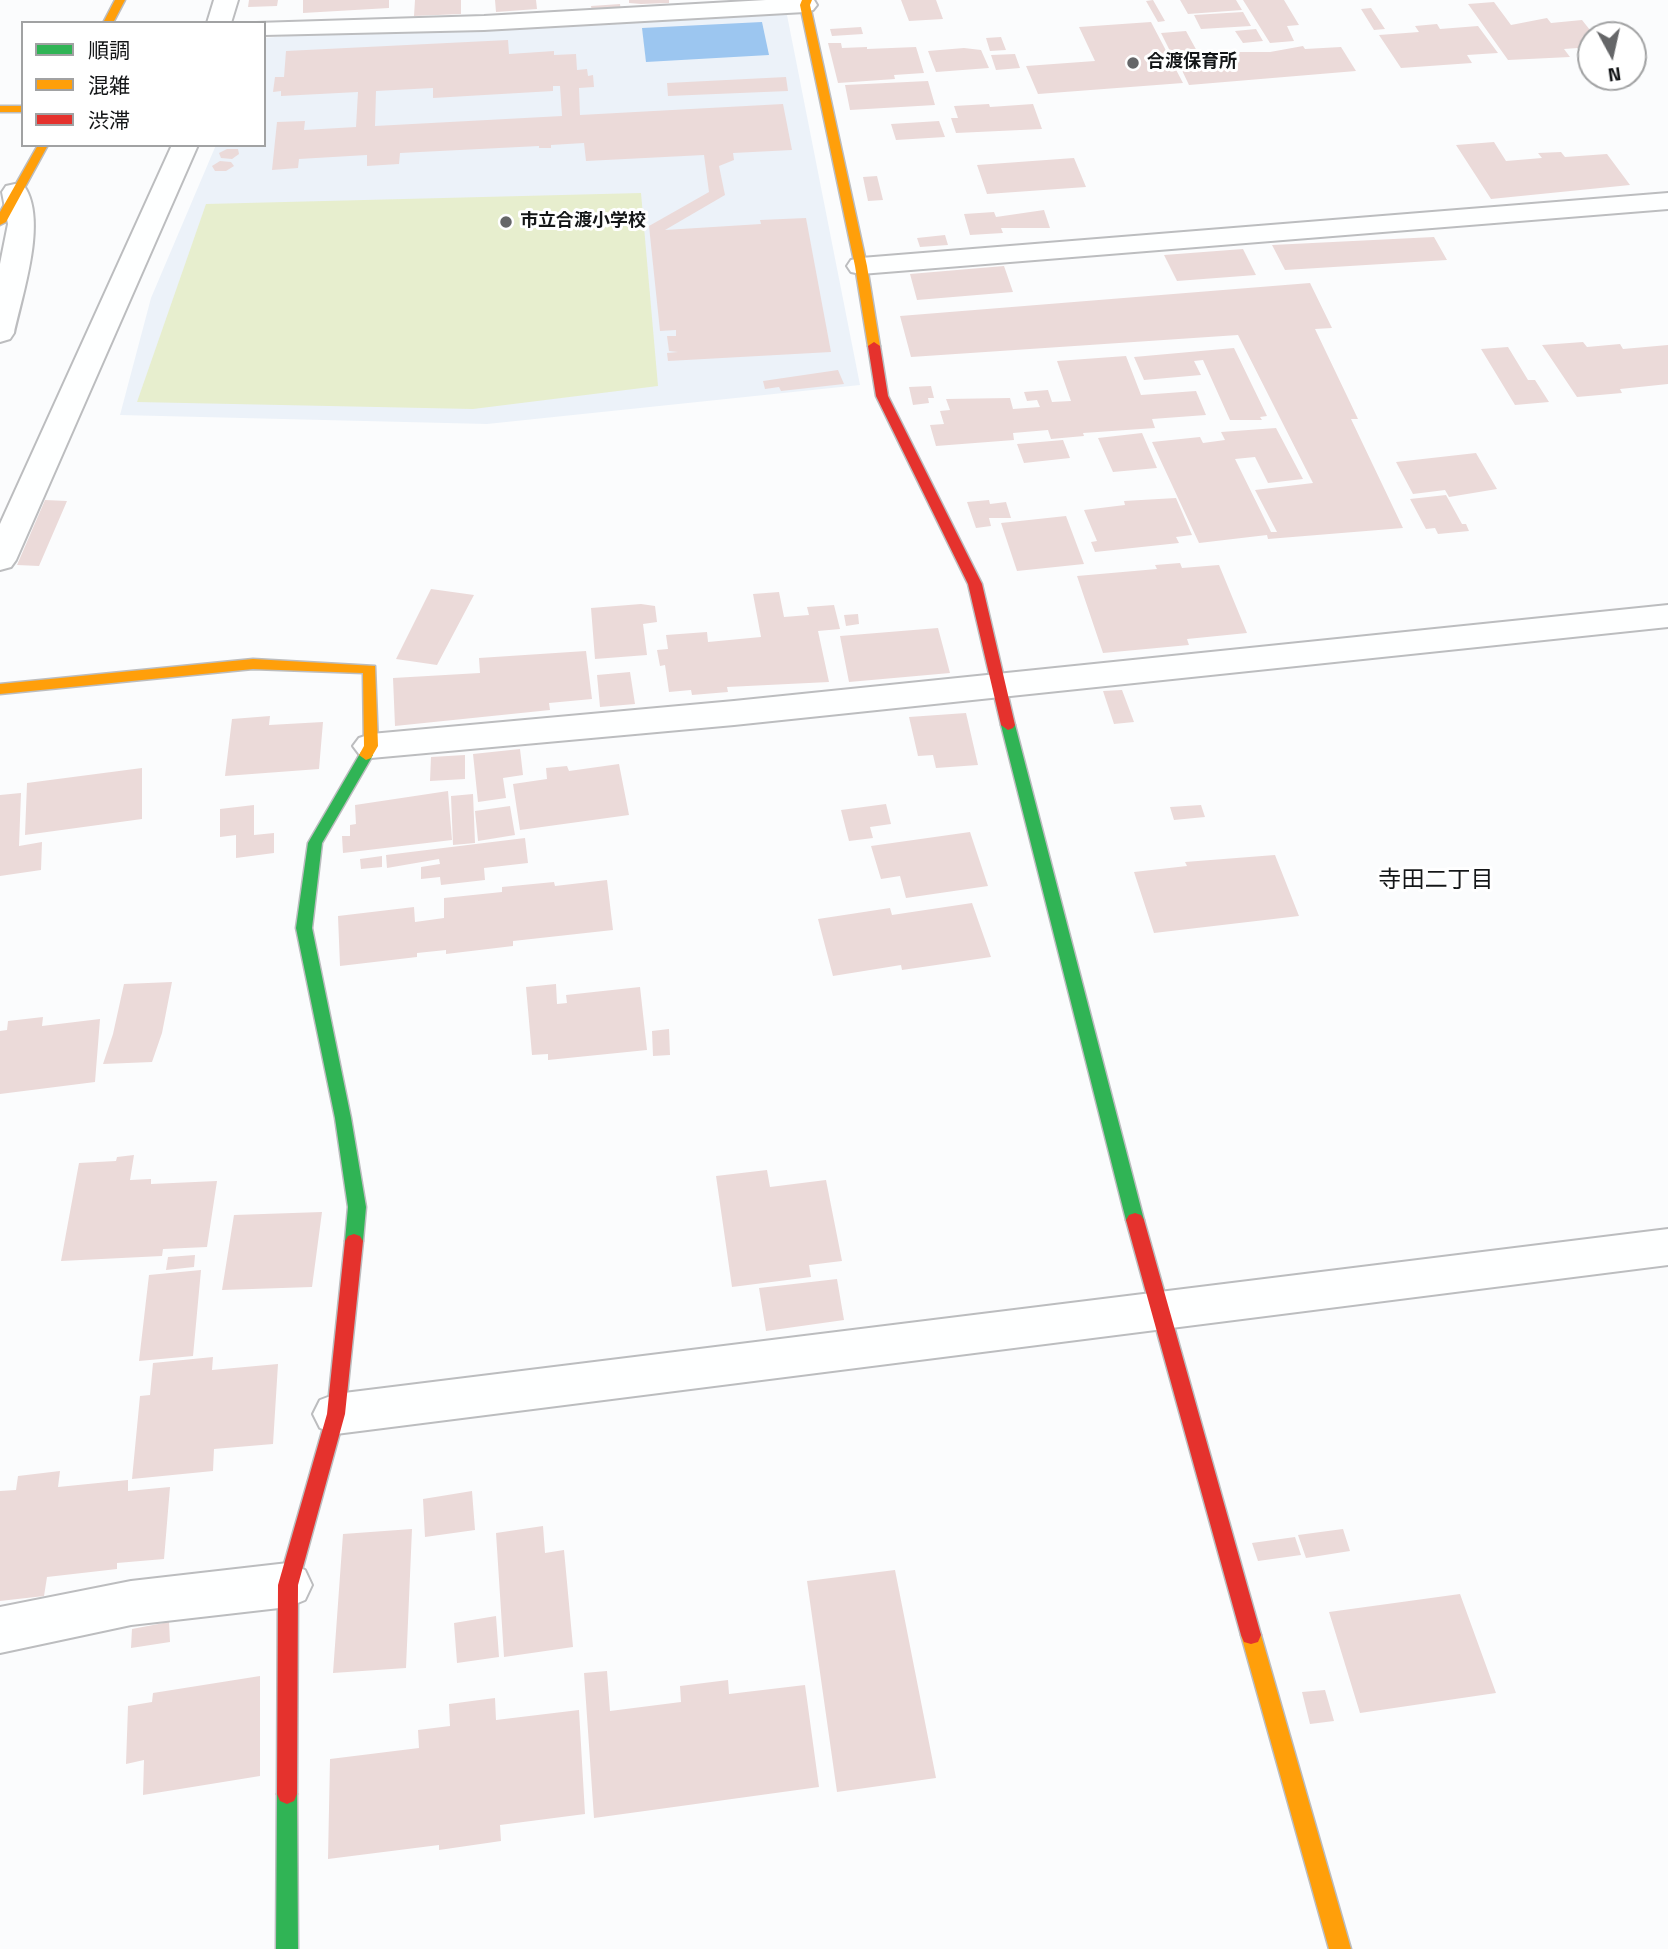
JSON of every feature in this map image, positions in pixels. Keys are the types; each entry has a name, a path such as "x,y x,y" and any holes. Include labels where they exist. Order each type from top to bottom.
{"street":[{"path":"109,21 120,0"},
{"path":"220,21 226,0"},
{"path":"266,28 484,23 806,2 861,265 882,396 975,584 998,684 1159,1313 1340,1949"},
{"path":"0,109 21,109"},
{"path":"0,222 42,147"},
{"path":"0,560 184,147"},
{"path":"0,333 22,224 15,192"},
{"path":"861,265 1668,201"},
{"path":"371,746 734,713 1668,616"},
{"path":"0,689 253,664 370,669 371,746 316,843 304,928 343,1118 357,1206 336,1414 288,1585 287,1949"},
{"path":"336,1414 1159,1313 1668,1247"},
{"path":"0,1630 131,1603 288,1585"}],"shaded area":[{"name":"市立合渡小学校","path":"786,10 860,385 487,424 120,415 151,298 215,147 266,147 266,38 366,29 445,31"}],"green space":[{"path":"641,193 658,386 473,409 137,402 206,204"}],"water":[{"path":"762,22 769,55 646,62 642,28"}],"building":[{"path":"249,0 278,0 277,6 248,7"},
{"path":"303,0 389,0 389,8 303,13"},
{"path":"415,0 461,0 461,14 414,16"},
{"path":"495,0 536,0 537,9 496,12"},
{"path":"629,0 669,0 669,3 641,4 629,3"},
{"path":"901,0 936,0 943,19 909,21"},
{"path":"1153,0 1165,21 1158,22 1146,1"},
{"path":"1180,0 1236,0 1242,10 1188,14"},
{"path":"1243,0 1284,0 1299,25 1287,26 1294,41 1270,43"},
{"path":"1494,2 1511,25 1547,18 1551,23 1582,20 1577,21 1577,48 1564,49 1570,57 1508,60 1468,4"},
{"path":"620,4 621,12 592,13 591,6"},
{"path":"1371,8 1385,29 1374,30 1361,9"},
{"path":"1243,12 1251,26 1201,29 1194,15"},
{"path":"1151,22 1183,83 1038,94 1026,66 1095,61 1079,27"},
{"path":"1437,24 1440,29 1478,26 1498,53 1467,55 1472,63 1401,68 1379,35 1419,32 1415,26"},
{"path":"861,27 863,34 832,36 830,29"},
{"path":"1256,29 1263,41 1243,43 1235,31"},
{"path":"1186,31 1198,53 1172,55 1161,33"},
{"path":"1001,37 1006,50 990,51 986,38"},
{"path":"508,40 509,54 554,51 554,55 576,54 577,70 587,69 588,76 593,75 594,87 579,88 580,115 783,104 792,150 733,153 734,160 719,166 725,195 665,230 761,224 760,220 806,218 831,352 668,361 667,353 678,352 669,351 667,336 676,336 676,330 660,331 649,226 709,192 704,155 586,161 584,143 551,145 551,148 539,146 400,153 399,164 367,166 367,155 299,159 298,168 272,170 277,122 305,121 304,130 356,127 358,92 281,96 281,91 273,92 275,77 284,77 286,51","holes":["553,86 560,86 562,116 375,126 376,91 433,88 433,98 553,91"]},
{"path":"828,43 841,43 842,48 916,47 924,73 894,75 895,79 838,83"},
{"path":"1303,46 1305,49 1341,47 1356,71 1189,85 1177,60 1207,55 1205,52 1270,52"},
{"path":"964,48 981,50 989,68 936,72 928,51"},
{"path":"1015,54 1020,68 996,70 991,55"},
{"path":"786,77 788,91 668,96 667,83"},
{"path":"928,81 935,105 850,110 845,85"},
{"path":"989,104 990,107 1033,104 1042,129 956,133 951,118 958,118 954,106"},
{"path":"939,121 945,137 896,140 891,124"},
{"path":"1494,142 1506,161 1542,158 1538,153 1561,152 1565,157 1607,154 1630,185 1491,199 1456,145"},
{"path":"227,149 238,149 239,154 232,159 221,158 219,153"},
{"path":"1074,158 1086,187 987,194 977,165"},
{"path":"220,161 231,162 234,166 226,171 215,171 212,166"},
{"path":"877,176 883,200 868,201 863,177"},
{"path":"1044,210 1050,228 1001,228 1003,233 970,235 964,214 994,212 996,217"},
{"path":"945,235 948,245 920,247 917,238"},
{"path":"1434,237 1447,260 1285,270 1272,245"},
{"path":"1243,249 1256,275 1177,281 1164,255"},
{"path":"1004,266 1013,292 917,300 910,274"},
{"path":"1310,283 1332,328 1315,329 1358,419 1351,419 1403,528 1268,539 1267,535 1199,543 1152,442 1200,437 1203,443 1225,440 1221,432 1276,428 1303,479 1268,483 1255,457 1235,459 1271,532 1277,532 1255,490 1313,483 1238,335 911,357 900,316"},
{"path":"1583,342 1587,347 1620,344 1623,349 1668,345 1668,384 1620,389 1622,393 1577,397 1542,345"},
{"path":"1508,347 1528,380 1535,380 1549,402 1515,405 1481,349"},
{"path":"1234,348 1267,416 1260,417 1262,420 1230,420 1203,360 1194,361 1201,375 1144,380 1134,357"},
{"path":"1126,356 1141,395 1196,391 1206,415 1152,419 1155,428 1083,433 1084,436 1051,439 1048,430 1013,433 1014,440 936,446 930,425 944,424 940,411 950,410 946,399 1010,398 1013,409 1040,407 1037,400 1027,401 1024,392 1048,390 1052,402 1071,401 1057,361"},
{"path":"838,370 844,384 781,391 779,387 765,389 763,381"},
{"path":"931,386 934,398 928,398 929,403 913,405 909,387"},
{"path":"1142,433 1157,468 1113,472 1098,438"},
{"path":"1063,440 1070,458 1024,463 1017,444"},
{"path":"1476,453 1497,489 1449,497 1445,490 1413,494 1396,462"},
{"path":"1446,495 1462,524 1466,524 1469,531 1438,534 1435,528 1426,529 1410,499"},
{"path":"1176,498 1192,535 1176,537 1179,543 1095,552 1091,542 1097,541 1084,510 1125,505 1124,501"},
{"path":"45,500 67,501 39,566 17,565"},
{"path":"989,500 990,504 1006,502 1011,518 989,518 991,526 976,528 967,502"},
{"path":"1066,516 1084,564 1017,571 1001,523"},
{"path":"1180,563 1182,568 1219,565 1247,633 1187,639 1189,645 1103,653 1077,576 1157,569 1155,565"},
{"path":"431,589 474,595 437,665 396,659"},
{"path":"779,592 784,617 809,615 807,607 834,605 840,629 818,631 829,682 727,687 728,692 692,695 691,690 669,692 665,665 660,666 657,650 668,649 666,635 707,632 708,642 761,637 753,594"},
{"path":"641,604 655,606 657,622 643,624 647,655 595,659 591,608"},
{"path":"858,614 859,624 846,626 844,615"},
{"path":"938,628 950,673 849,682 840,636"},
{"path":"586,651 592,699 549,703 550,710 395,726 393,678 480,673 479,658"},
{"path":"630,672 635,704 600,707 597,675"},
{"path":"1122,690 1134,722 1114,724 1103,691"},
{"path":"966,713 978,765 936,768 933,755 918,756 909,717"},
{"path":"270,716 269,725 323,722 319,769 225,776 232,719"},
{"path":"520,749 523,775 503,778 506,798 478,802 473,754"},
{"path":"465,755 465,779 430,781 431,757"},
{"path":"619,764 629,815 520,830 513,784 547,779 546,768 567,766 569,771"},
{"path":"142,768 142,819 25,835 27,783"},
{"path":"448,791 452,840 343,853 342,836 350,836 350,825 356,824 355,805"},
{"path":"21,793 19,846 42,842 41,870 0,876 0,795"},
{"path":"473,794 475,843 453,845 451,796"},
{"path":"886,804 891,824 870,827 873,838 849,841 841,810"},
{"path":"254,805 254,835 274,833 274,853 236,858 236,835 220,837 220,809"},
{"path":"1201,805 1205,817 1174,820 1170,807"},
{"path":"510,806 515,835 478,841 475,811"},
{"path":"970,832 988,886 906,898 900,876 881,879 871,846"},
{"path":"525,838 528,863 484,868 485,880 441,885 440,877 421,879 421,867 440,864 439,859 387,868 386,855"},
{"path":"1275,855 1299,916 1154,933 1134,872 1187,866 1185,862"},
{"path":"382,856 382,867 361,869 360,859"},
{"path":"607,880 613,930 513,941 513,946 446,954 446,950 417,953 417,957 340,966 338,916 414,907 415,922 444,918 444,898 502,892 502,887 554,882 555,886"},
{"path":"972,903 991,957 902,970 901,965 833,976 818,919 890,908 892,915"},
{"path":"172,982 162,1033 152,1062 103,1064 124,984"},
{"path":"556,984 557,1004 567,1003 566,995 640,987 647,1050 548,1060 548,1054 532,1055 526,987"},
{"path":"43,1017 42,1026 100,1019 95,1082 0,1094 0,1031 7,1030 8,1021"},
{"path":"669,1029 670,1055 653,1056 652,1031"},
{"path":"134,1155 130,1180 151,1179 151,1184 217,1181 207,1247 163,1249 162,1256 61,1261 79,1163 116,1161 117,1157"},
{"path":"767,1170 770,1187 826,1180 842,1261 809,1265 811,1277 732,1287 716,1176"},
{"path":"322,1212 312,1287 222,1290 234,1215"},
{"path":"195,1255 194,1267 166,1270 168,1257"},
{"path":"201,1270 193,1356 139,1361 149,1275"},
{"path":"837,1279 844,1320 766,1331 759,1288"},
{"path":"213,1357 212,1370 278,1364 273,1444 214,1449 213,1471 132,1479 140,1396 150,1395 153,1363"},
{"path":"60,1471 58,1487 128,1480 128,1491 170,1487 164,1559 117,1563 117,1569 47,1577 44,1596 0,1601 0,1491 16,1490 18,1476"},
{"path":"472,1491 475,1530 425,1537 423,1499"},
{"path":"543,1526 545,1553 564,1550 573,1647 504,1657 496,1533"},
{"path":"412,1529 406,1668 333,1673 343,1534"},
{"path":"1343,1529 1350,1551 1306,1558 1298,1535"},
{"path":"1295,1537 1301,1555 1258,1561 1252,1543"},
{"path":"895,1570 936,1778 837,1792 807,1581"},
{"path":"1460,1594 1496,1693 1360,1713 1329,1612"},
{"path":"496,1616 499,1657 457,1663 454,1623"},
{"path":"169,1622 170,1642 131,1648 132,1629"},
{"path":"607,1671 610,1711 681,1702 680,1686 728,1680 729,1694 805,1685 819,1787 594,1818 584,1673"},
{"path":"260,1676 260,1776 143,1795 144,1760 126,1764 128,1706 152,1702 153,1693"},
{"path":"1325,1690 1334,1721 1310,1724 1302,1692"},
{"path":"495,1698 496,1720 579,1710 585,1814 500,1825 501,1841 439,1850 439,1845 328,1859 330,1759 419,1748 418,1730 450,1726 449,1704"}],"traffic: fast":[{"path":"1008,725 1135,1220"},
{"path":"354,1241 357,1207 343,1118 304,928 315,843 366,755"},
{"path":"287,1794 287,1949"}],"traffic: slow":[{"path":"109,21 120,0"},
{"path":"807,0 805,5 861,266 874,346"},
{"path":"0,109 21,109"},
{"path":"0,222 42,147"},
{"path":"0,689 253,664 370,669 371,746 366,755"},
{"path":"1251,1635 1340,1949"}],"traffic: jam":[{"path":"874,346 882,396 975,584 1008,725"},
{"path":"1135,1220 1251,1635"},
{"path":"287,1794 288,1585 336,1414 354,1241"}],"place":[{"name":"合渡保育所","path":"1133,63"},
{"name":"市立合渡小学校","path":"506,222"}],"district":[{"name":"寺田二丁目","path":"1436,881"}]}
